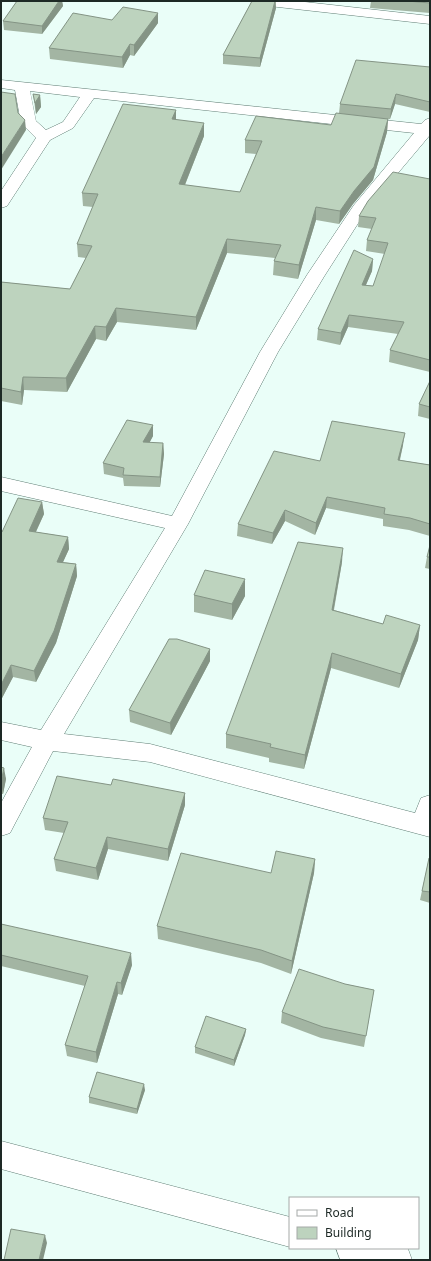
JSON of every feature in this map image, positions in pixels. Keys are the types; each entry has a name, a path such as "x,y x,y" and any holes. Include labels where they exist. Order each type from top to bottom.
{"street":[{"path":"260,1 349,5 430,20"},
{"path":"1,84 428,127"},
{"path":"22,87 24,103 30,123 44,137"},
{"path":"1,203 44,137 68,125 90,94"},
{"path":"1,826 47,740 178,524 269,352 316,275 360,208 428,127"},
{"path":"1,484 178,524"},
{"path":"1,731 47,740 150,752 428,819"},
{"path":"1,1155 289,1232"},
{"path":"356,1249 397,1260"}],"building":[{"path":"17,1 59,1 42,26 3,21"},
{"path":"252,1 275,1 260,58 223,55"},
{"path":"407,1 430,1 430,3"},
{"path":"123,7 158,13 134,45 130,44 122,57 49,48 73,13 112,20"},
{"path":"356,60 430,67 430,102 396,94 391,109 340,104"},
{"path":"1,92 15,94 18,113 25,120 1,157"},
{"path":"33,94 40,95 35,103"},
{"path":"123,104 176,110 172,119 204,123 179,184 240,192 262,141 245,140 256,116 331,125 336,113 388,119 374,167 340,211 316,207 299,265 274,261 281,245 227,239 196,317 116,308 106,327 95,326 66,378 23,377 21,392 1,388 1,282 70,289 92,246 77,244 98,194 82,193"},
{"path":"393,172 430,179 430,360 390,350 404,322 349,315 341,333 318,329 354,250 373,259 362,285 373,286 388,243 367,240 376,218 359,216 368,201"},
{"path":"430,381 430,407 419,404"},
{"path":"127,420 153,425 143,442 163,443 160,477 123,475 124,468 103,463"},
{"path":"332,421 405,433 398,460 430,465 430,524 410,518 384,514 385,508 327,497 316,523 285,510 273,533 238,524 274,451 320,461"},
{"path":"18,498 42,502 29,531 68,537 57,562 76,564 54,631 34,671 11,665 1,685 1,532"},
{"path":"298,542 343,548 332,610 383,624 386,615 420,625 401,674 332,653 305,755 270,747 271,744 226,734"},
{"path":"430,545 430,557 427,557"},
{"path":"205,570 245,579 232,604 194,595"},
{"path":"169,639 177,639 210,649 170,723 129,710"},
{"path":"1,767 4,768 1,782"},
{"path":"57,776 111,785 113,779 185,793 168,849 107,837 96,868 54,859 68,822 43,818"},
{"path":"276,851 315,859 292,961 261,950 157,926 181,853 271,873"},
{"path":"429,858 430,859 430,892 422,891"},
{"path":"1,924 131,953 121,983 117,982 96,1052 65,1045 88,976 1,955"},
{"path":"299,969 345,984 374,990 366,1036 323,1027 282,1012"},
{"path":"206,1016 246,1029 234,1060 195,1047"},
{"path":"97,1072 144,1084 137,1109 89,1097"},
{"path":"11,1229 45,1235 39,1260 4,1260"}]}
